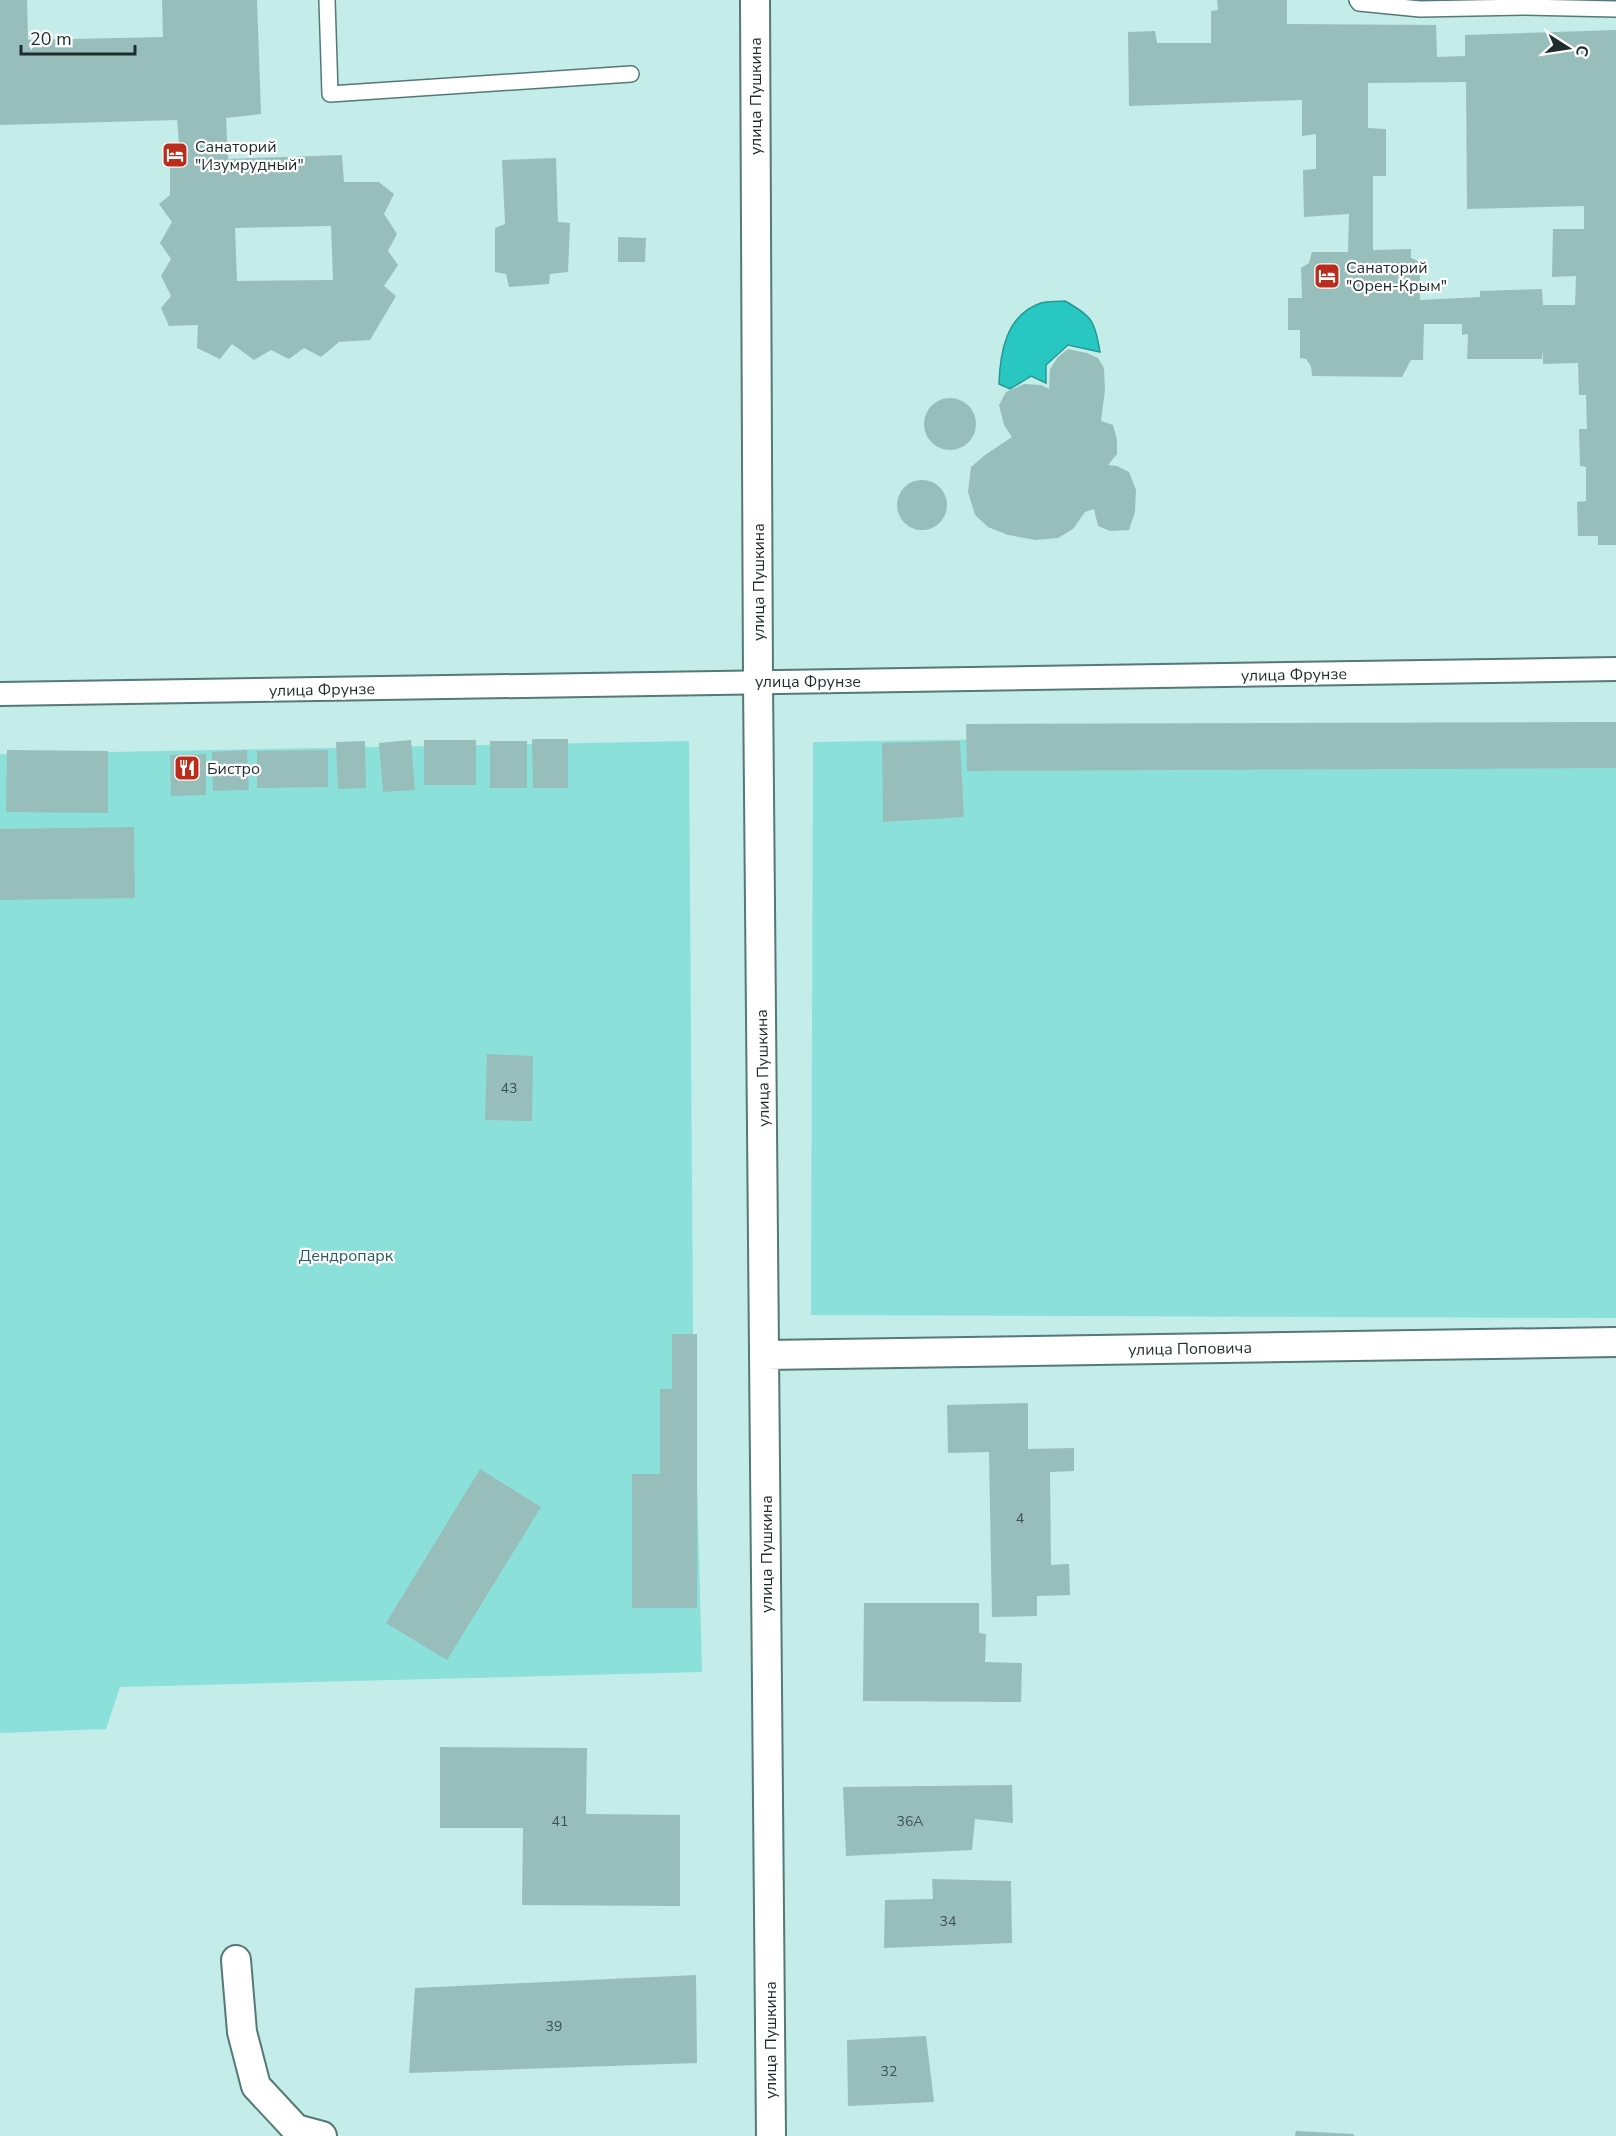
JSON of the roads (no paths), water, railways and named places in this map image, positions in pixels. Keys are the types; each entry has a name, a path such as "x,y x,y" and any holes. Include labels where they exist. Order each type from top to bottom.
{"street":[{"name":"улица Пушкина","path":"755,0 758,681 771,2136"},
{"name":"улица Фрунзе","path":"0,694 1616,669"},
{"name":"улица Поповича","path":"765,1355 1616,1342"},
{"path":"236,1960 242,2032 256,2086 296,2128 322,2136"}],"lane":[{"path":"327,0 330,94 631,74"},
{"path":"1357,0 1359,3 1420,9 1524,7 1616,9"}],"place":[{"name":"Санаторий \"Изумрудный\"","path":"175,155"},
{"name":"Санаторий \"Орен-Крым\"","path":"1327,276"},
{"name":"Бистро","path":"187,768"}],"park label":[{"name":"Дендропарк","path":"346,1255"}]}
